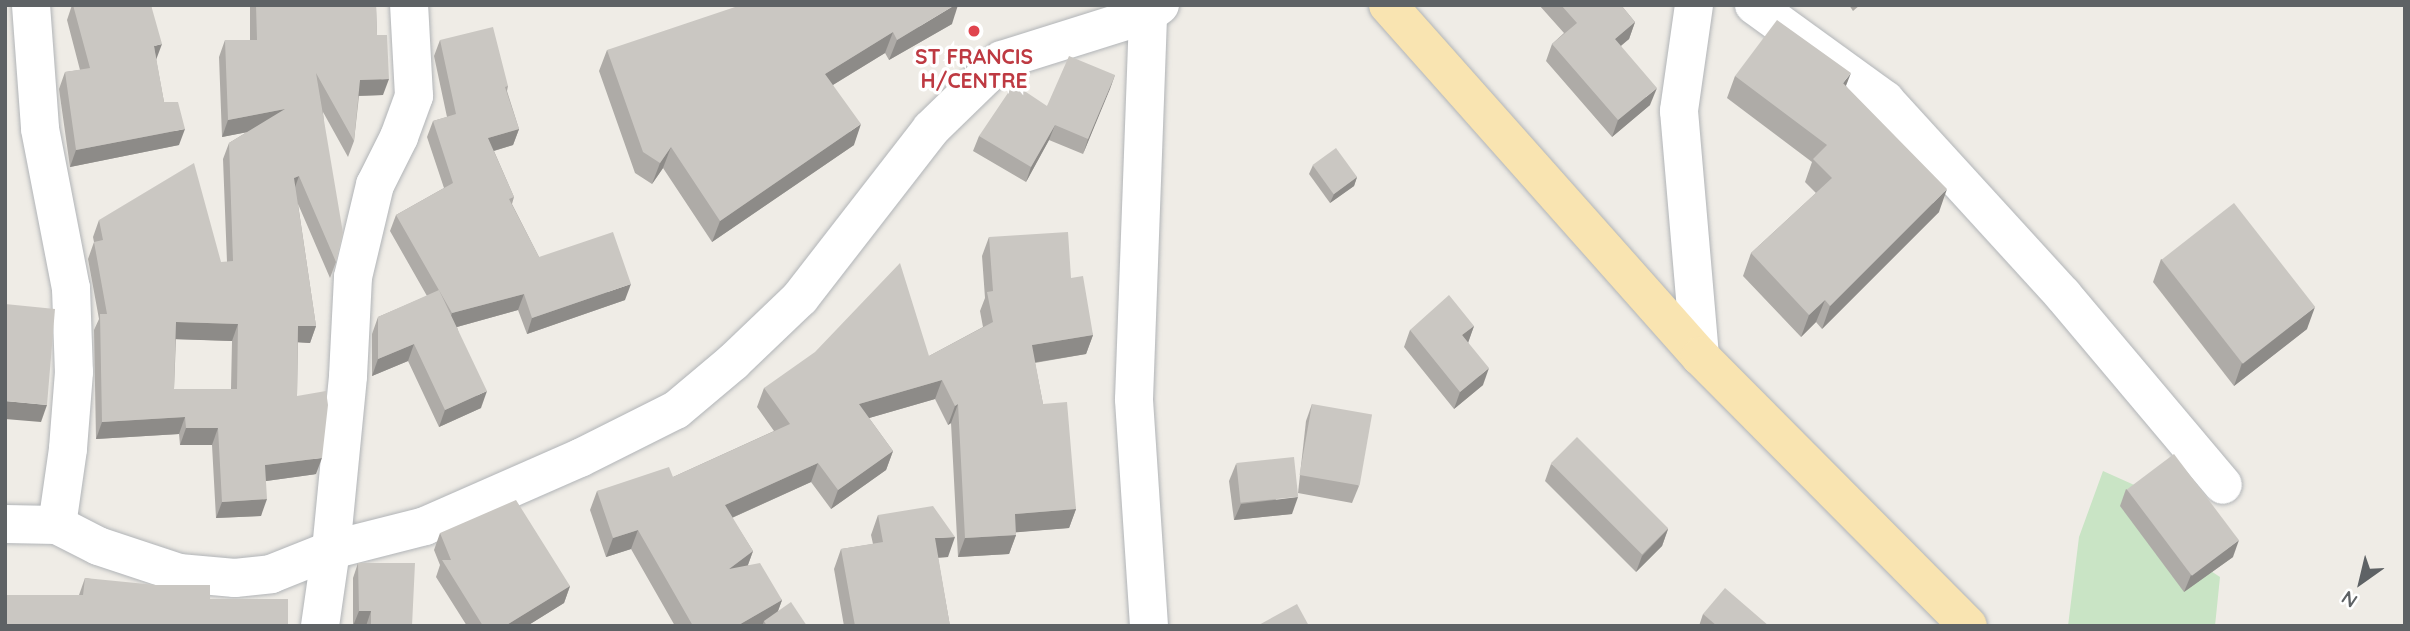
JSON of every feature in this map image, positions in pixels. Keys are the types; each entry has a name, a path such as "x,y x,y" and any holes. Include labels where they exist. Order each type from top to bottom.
{"main road":[{"path":"1388,5 1700,356 1968,626"}],"street":[{"path":"31,5 40,129 71,288 74,372 68,449 57,525"},
{"path":"320,626 331,550 348,376 353,277 375,185 399,137 414,96 409,5"},
{"path":"1694,5 1679,111 1700,356"},
{"path":"1754,5 1885,100 2063,295 2222,485"},
{"path":"5,524 57,525 97,546 178,573 235,578 271,574 331,550 425,526 580,458 676,410 733,362 800,298 931,128 1002,60 1154,9 1134,399 1149,626"}],"green space":[{"path":"2103,471 2141,488 2197,562 2220,577 2215,626 2068,626 2079,537"}],"building":[{"path":"73,5 151,5 162,44 154,46 164,102 178,102 185,129 76,150 65,72 90,68"},
{"path":"256,5 376,5 377,35 387,35 389,79 360,80 354,141 316,73 343,233 336,262 299,176 294,178 316,326 298,326 297,396 326,391 328,405 322,458 265,465 267,499 222,502 218,428 186,428 185,417 102,422 100,314 107,314 94,242 103,240 99,220 194,163 221,262 233,261 229,143 285,109 228,120 225,40 257,40","holes":["176,322 238,324 237,389 174,389"]},
{"path":"741,5 955,5 897,40 893,32 825,74 861,124 720,221 671,147 660,163 643,152 607,50"},
{"path":"1561,5 1621,5 1635,22 1615,39 1657,88 1618,120 1552,44 1577,23"},
{"path":"1777,20 1851,73 1843,83 1947,189 1830,306 1825,300 1809,315 1751,253 1832,178 1813,159 1827,145 1735,76"},
{"path":"493,27 508,86 505,87 519,129 488,138 514,197 509,199 539,257 613,232 631,284 532,318 524,294 452,313 396,215 453,183 433,121 456,114 440,40"},
{"path":"1069,56 1115,75 1088,139 1055,125 1031,167 979,136 1014,84 1047,106"},
{"path":"1336,148 1357,177 1334,194 1313,165"},
{"path":"2234,203 2315,307 2243,364 2162,260"},
{"path":"1068,232 1071,278 1083,276 1093,335 1032,345 1043,404 1067,402 1076,509 1015,514 1016,535 965,538 958,404 955,406 942,380 859,404 893,451 838,490 818,463 725,505 753,551 729,569 760,563 782,600 737,626 693,626 638,530 613,538 597,491 669,467 673,477 790,424 764,388 815,352 900,263 929,356 993,322 987,292 993,291 989,237"},
{"path":"439,290 487,391 445,410 414,344 378,359 378,317"},
{"path":"1449,295 1474,326 1462,335 1489,368 1460,392 1410,330"},
{"path":"5,304 55,309 47,405 5,401"},
{"path":"1312,404 1372,415 1360,485 1299,475"},
{"path":"1577,437 1668,528 1642,554 1551,463"},
{"path":"2174,454 2239,540 2192,576 2127,490"},
{"path":"1294,457 1298,497 1240,503 1236,463"},
{"path":"516,500 570,586 505,626 483,626 442,560 451,560 440,533"},
{"path":"933,506 955,537 935,538 950,626 855,626 841,549 883,542 878,515"},
{"path":"358,563 415,563 412,626 371,626 371,611 359,611"},
{"path":"85,578 156,585 210,585 210,599 288,599 288,626 5,626 5,595 83,595"},
{"path":"1725,588 1769,626 1717,626 1703,614"},
{"path":"791,602 807,626 767,626 764,621"},
{"path":"1297,604 1309,626 1257,626"}],"place":[{"name":"ST FRANCIS H/CENTRE","path":"974,31"}]}
